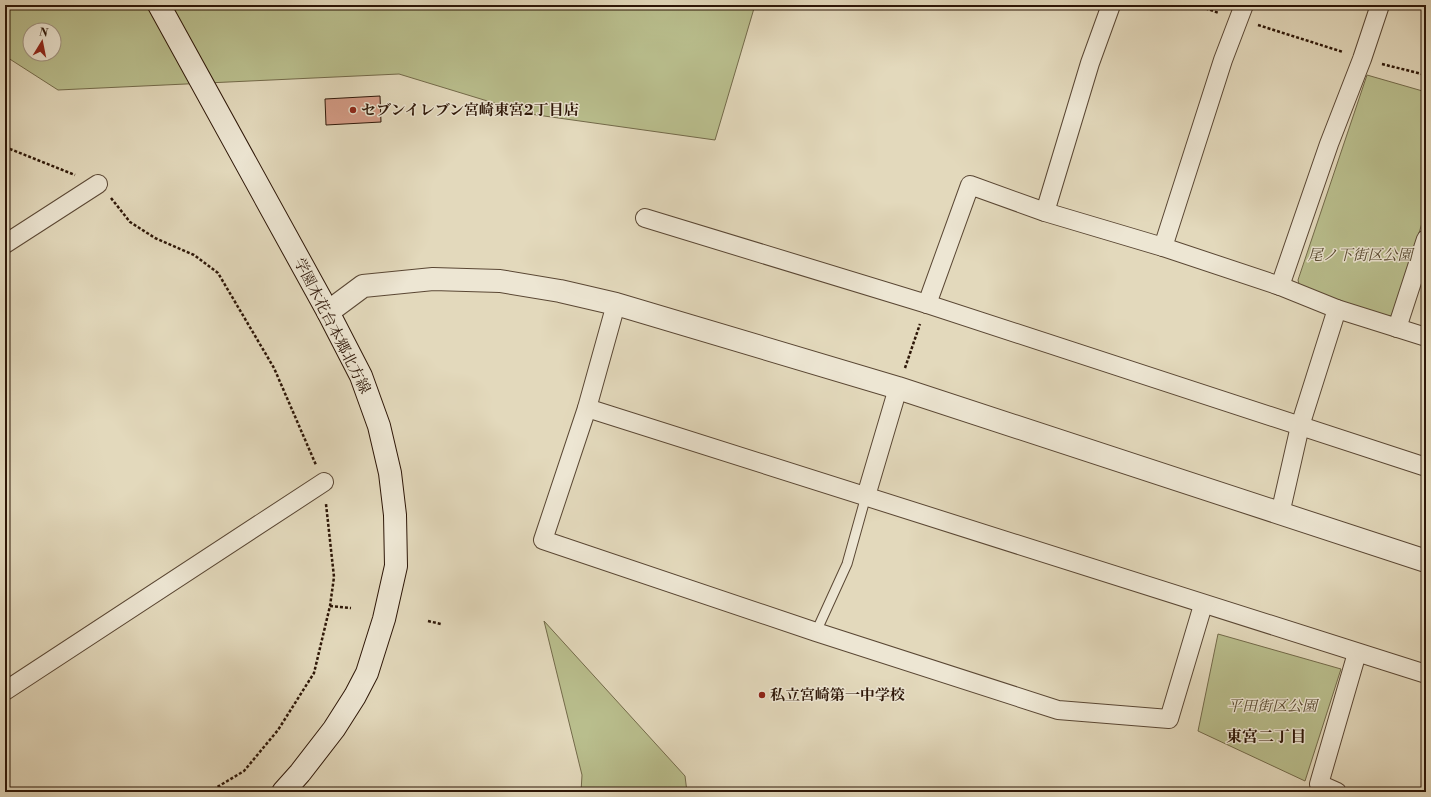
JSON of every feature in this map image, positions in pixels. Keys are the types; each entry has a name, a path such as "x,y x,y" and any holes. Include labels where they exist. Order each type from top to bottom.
{"street":[{"name":"学園木花台本郷北方線","path":"158,5 328,312 361,376 379,426 390,473 395,515 396,566 384,619 366,673 355,696 329,735 300,773 283,792"},
{"path":"1045,212 1090,63 1111,5"},
{"path":"1280,286 1329,144 1362,59 1380,5"},
{"path":"1164,247 1222,60 1241,12"},
{"path":"5,244 98,184"},
{"path":"927,304 970,185 1045,212 1164,247 1280,286 1336,310 1426,337"},
{"path":"645,218 927,304 1426,467"},
{"path":"1397,328 1426,239"},
{"path":"328,312 363,286 433,279 500,281 560,291 616,304 898,388 1426,561"},
{"path":"616,304 587,408 543,540 816,632 1058,710 1169,719 1203,605"},
{"path":"1280,514 1300,426 1336,310"},
{"path":"866,496 898,388"},
{"path":"587,408 1203,605 1426,674"},
{"path":"5,691 324,482"},
{"path":"1337,792 1319,784 1357,653"}],"lane":[{"path":"816,632 847,564 866,496"}],"path":[{"path":"1196,5 1241,12 1362,59 1426,75"},
{"path":"5,147 98,184 116,202 130,222 155,238 194,255 218,273 274,368 324,482 334,577 330,606 314,673 278,730 244,770 208,792"},
{"path":"898,388 927,304"},
{"path":"330,606 351,608"},
{"path":"428,621 441,624"}],"green space":[{"path":"5,5 755,5 715,140 530,114 399,74 58,90 5,56"},
{"name":"尾ノ下街区公園","path":"1367,75 1426,92 1426,210 1394,315 1382,317 1301,292 1298,280"},
{"path":"544,621 685,776 687,792 581,792 582,775"},
{"name":"平田街区公園","path":"1218,634 1341,669 1305,781 1198,731"}],"building":[{"name":"セブンイレブン宮崎東宮2丁目店","path":"380,96 381,122 326,125 325,99"}],"place":[{"name":"セブンイレブン宮崎東宮2丁目店","path":"353,110"},
{"name":"私立宮崎第一中学校","path":"762,695"}],"district":[{"name":"東宮二丁目","path":"1266,737"}]}
